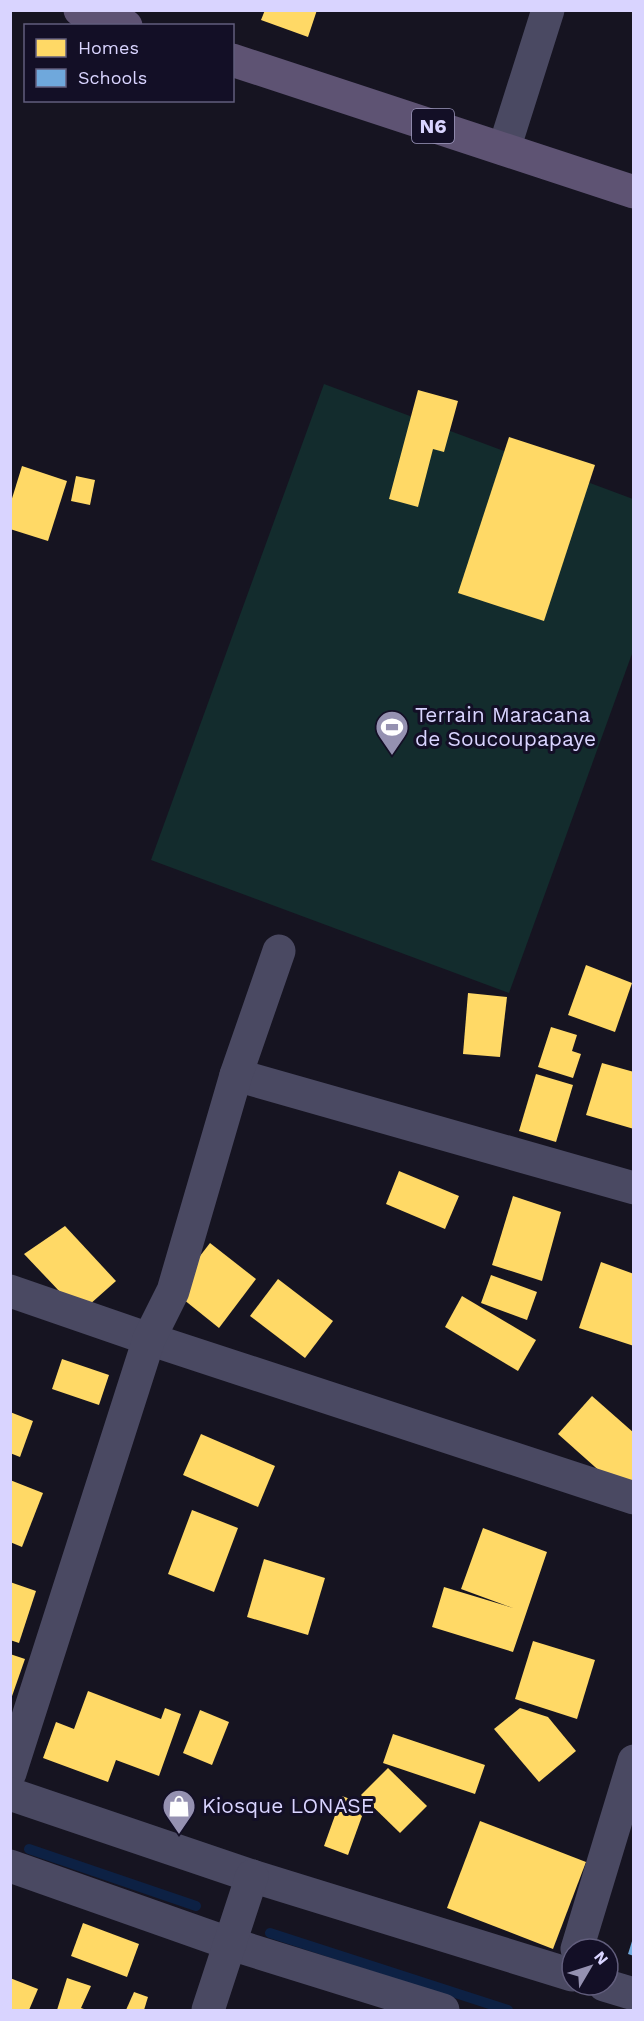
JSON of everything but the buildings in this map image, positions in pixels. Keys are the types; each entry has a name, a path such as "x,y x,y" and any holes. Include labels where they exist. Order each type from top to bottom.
{"main road":[{"path":"80,10 120,24"},
{"name":"N6","path":"234,61 633,192"}],"street":[{"path":"504,149 548,10"},
{"path":"10,1773 149,1339 173,1291 236,1075 279,951"},
{"path":"236,1075 633,1188"},
{"path":"10,1291 633,1498"},
{"path":"581,1937 633,1761"},
{"path":"10,1794 252,1876 560,1962"},
{"path":"10,1866 231,1944 443,2010"},
{"path":"208,2010 252,1876"}],"green space":[{"name":"Terrain Maracana de Soucoupapaye","path":"324,384 633,499 633,651 509,993 151,860"}],"waterway":[{"path":"29,1849 196,1906"},
{"path":"270,1933 508,2010"}],"place":[{"name":"Terrain Maracana de Soucoupapaye","path":"392,756"},
{"name":"Kiosque LONASE","path":"179,1835"}]}
